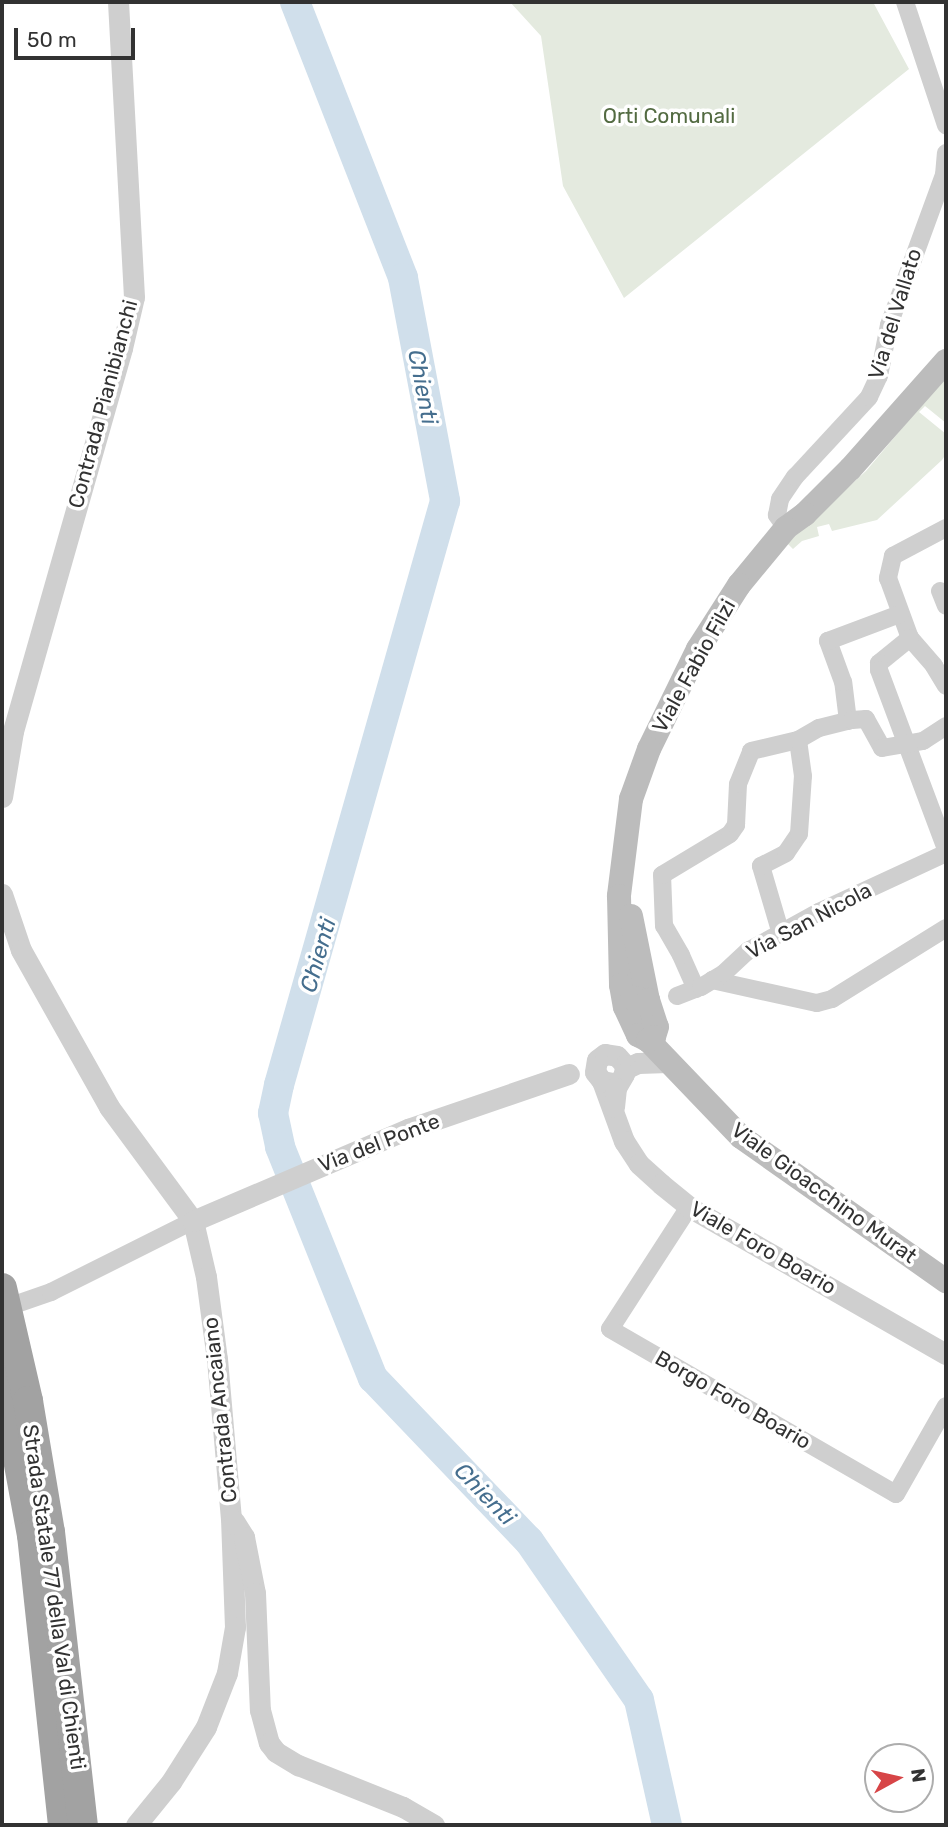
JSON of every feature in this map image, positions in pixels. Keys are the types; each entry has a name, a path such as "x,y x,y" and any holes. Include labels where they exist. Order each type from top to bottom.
{"highway":[{"name":"Strada Statale 77 della Val di Chienti","path":"2,1288 28,1401 50,1532 83,1825"},
{"name":"Strada Statale 77 della Val di Chienti","path":"2,1373 32,1535 63,1825"}],"main road":[{"name":"Viale Fabio Filzi","path":"648,1040 654,1037 657,1027 649,1003 619,956 619,896 631,799 649,748 698,649 739,585 786,528 805,514 850,469 946,361"},
{"name":"Viale Gioacchino Murat","path":"648,1040 741,1137 946,1281"}],"street":[{"name":"Contrada Pianibianchi","path":"2,797 13,731 134,297 118,2"},
{"path":"905,2 946,125"},
{"name":"Via del Vallato","path":"786,528 777,515 780,499 795,477 869,397 879,376 889,324 945,175 946,153"},
{"path":"946,528 893,556 888,578 911,638 940,663 946,687"},
{"path":"848,721 843,682 828,640 900,614"},
{"path":"911,638 879,663 879,670 946,851"},
{"path":"696,989 664,926 662,876 730,834 736,825 738,784 751,751 797,740 819,728 848,721 866,719 882,748 923,741 946,726"},
{"path":"781,934 761,866 786,853 799,834 803,776 797,740"},
{"name":"Via San Nicola","path":"649,1003 696,989 712,980 748,951 851,896 946,851"},
{"path":"2,894 21,950 109,1107 193,1221 51,1292 2,1309"},
{"path":"712,980 817,1003 831,999 946,928"},
{"path":"610,1069 622,1039 649,1003"},
{"name":"Via del Ponte","path":"610,1069 648,1040"},
{"name":"Via del Ponte","path":"193,1221 229,1203 408,1129 569,1074 638,1062 668,1062"},
{"name":"Viale Foro Boario","path":"610,1069 613,1109 624,1141 639,1164 690,1207 943,1350"},
{"name":"Borgo Foro Boario","path":"690,1207 610,1329 896,1494 946,1406"},
{"name":"Contrada Ancaiano","path":"193,1221 206,1277 218,1359 231,1518 244,1537 254,1583 260,1653 260,1710 269,1743 298,1765 404,1807 434,1825"},
{"path":"136,1825 171,1782 206,1727 227,1673 235,1627 231,1518"}],"green space":[{"name":"Orti Comunali","path":"510,2 873,2 909,69 624,298 563,186 541,36"},
{"path":"946,376 946,423 925,406 919,412 946,434 946,454 942,460 877,520 832,531 829,524 817,527 819,536 802,541 793,549 787,543 866,471"}],"waterway":[{"name":"Chienti","path":"295,2 403,278 445,501 273,1113 280,1147 373,1378 529,1541 639,1700 667,1825"}]}
